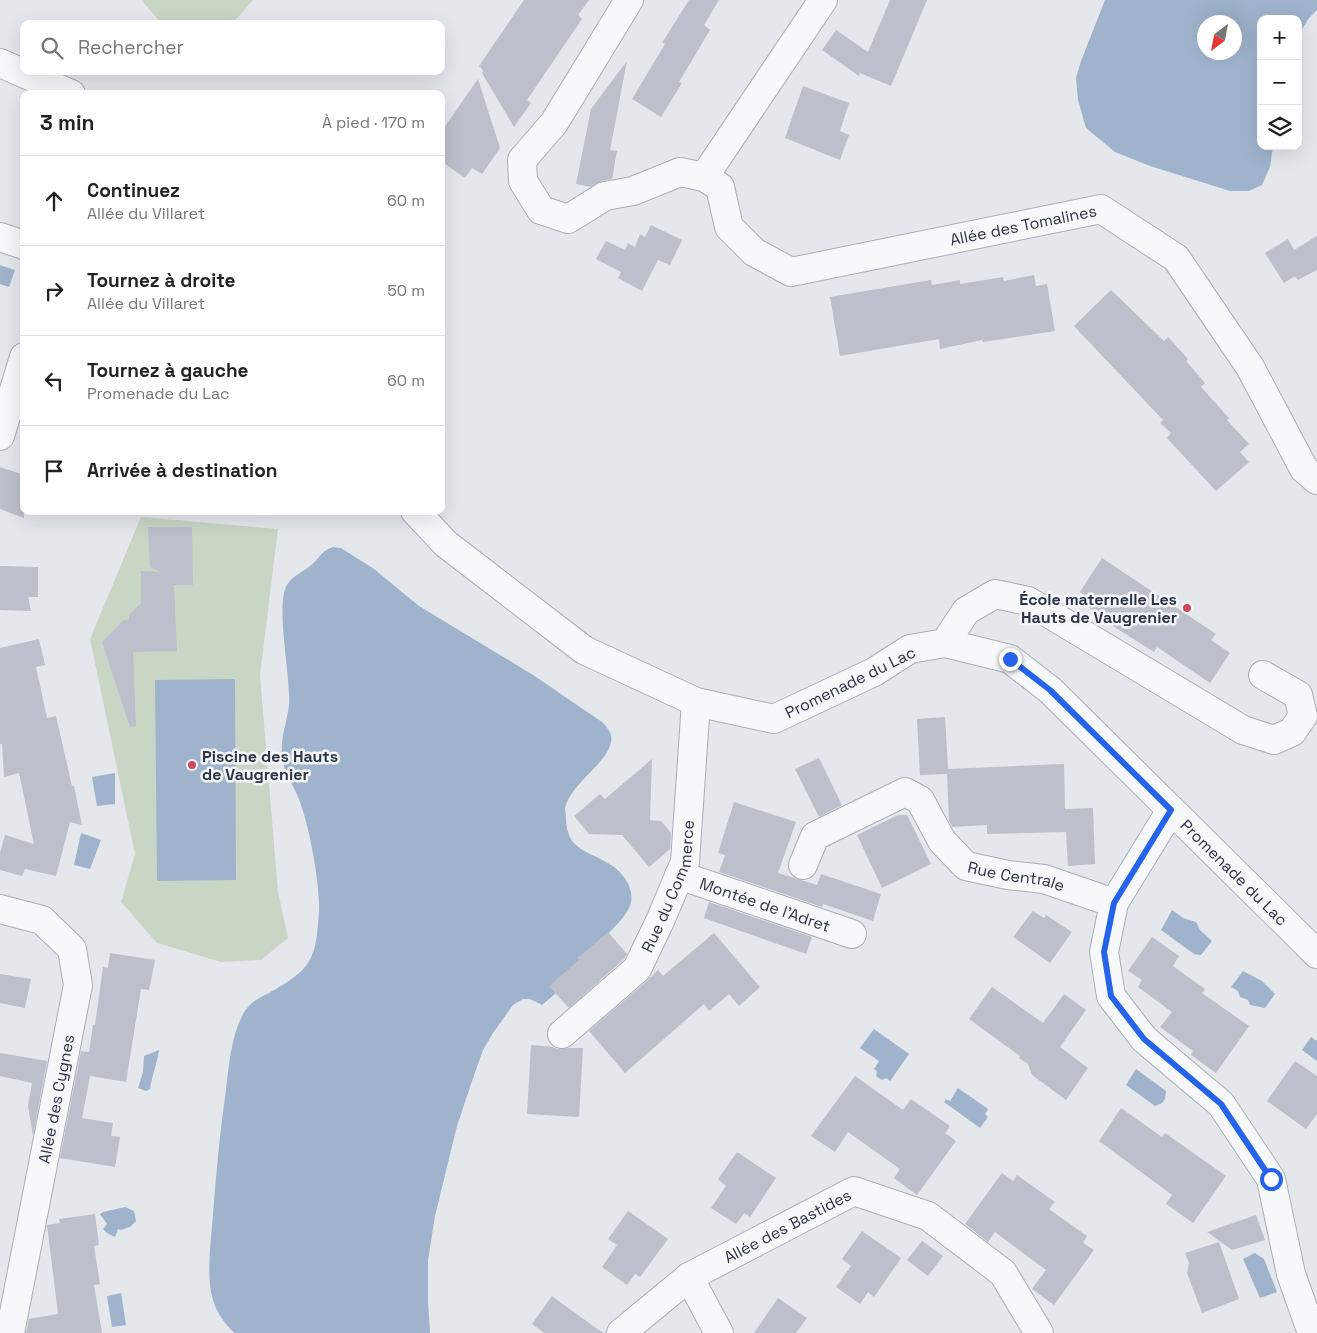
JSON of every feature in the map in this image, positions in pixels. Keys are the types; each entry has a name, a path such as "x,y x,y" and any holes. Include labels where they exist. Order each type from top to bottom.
{"street":[{"path":"629,0 554,123 522,160 523,181 541,210 568,219 605,196 633,191 680,172 704,177 823,0"},
{"path":"0,63 20,72"},
{"path":"27,75 62,90"},
{"name":"Allée des Tomalines","path":"704,177 720,187 729,227 754,252 791,272 1101,210 1176,258 1250,367 1304,469 1317,480"},
{"path":"0,237 20,244"},
{"path":"0,436 20,370"},
{"name":"Promenade du Lac","path":"419,515 446,544 584,650 696,702 774,719 874,672 910,649 945,643 1010,659 1050,690 1317,954"},
{"path":"945,643 966,611 995,594 1028,602 1243,730 1274,740 1292,732 1303,716 1298,695 1263,675"},
{"name":"Rue du Commerce","path":"562,1034 637,969 685,862 696,702"},
{"name":"Rue Centrale","path":"803,865 815,836 906,792 920,800 942,841 966,866 1008,875 1044,879 1114,903"},
{"path":"1171,810 1114,903 1104,952 1111,996 1144,1039 1221,1104 1271,1179 1291,1274 1312,1333"},
{"name":"Montée de l’Adret","path":"679,875 852,934"},
{"name":"Allée des Cygnes","path":"0,909 42,920 72,949 78,985 10,1333"},
{"name":"Allée des Bastides","path":"621,1333 689,1277 854,1191 928,1216 936,1221 1003,1273 1039,1333"},
{"path":"689,1277 720,1333"}],"green space":[{"path":"253,0 236,20 159,20 142,1"},
{"name":"Piscine des Hauts de Vaugrenier","path":"141,517 278,529 260,675 278,892 288,938 261,960 221,962 157,943 121,902 135,854 90,639"}],"water":[{"path":"1105,0 1317,0 1317,10 1302,29 1302,15 1257,15 1257,150 1272,150 1270,167 1262,185 1249,191 1230,191 1150,166 1115,152 1086,128 1078,100 1076,78"},
{"path":"0,265 15,270 9,287 0,284"},
{"path":"333,547 341,548 374,569 419,606 533,675 606,726 611,736 608,750 569,799 565,808 566,825 572,841 576,845 611,865 621,873 628,884 632,897 628,910 618,924 578,958 580,959 556,993 542,1005 530,999 523,999 513,1005 483,1050 457,1126 435,1216 428,1260 430,1333 234,1333 217,1310 211,1292 209,1273 218,1152 231,1051 239,1023 248,1007 295,977 309,961 318,928 319,900 308,829 299,799 285,769 282,757 283,737 289,705 283,624 284,595 287,585 292,579 310,566 326,550"},
{"path":"235,679 236,880 157,881 155,680"},
{"path":"115,773 115,804 97,806 92,777"},
{"path":"81,833 101,840 90,869 74,865"},
{"path":"1172,910 1183,918 1196,922 1200,930 1212,941 1201,955 1194,954 1161,930"},
{"path":"1243,971 1262,981 1275,994 1265,1008 1250,1005 1248,1000 1240,997 1238,991 1231,987"},
{"path":"874,1029 909,1054 890,1081 886,1078 882,1080 876,1076 877,1071 874,1069 879,1061 860,1048"},
{"path":"1311,1037 1317,1041 1317,1061 1302,1050"},
{"path":"159,1050 150,1089 146,1091 138,1088 143,1072 144,1056"},
{"path":"1136,1069 1166,1091 1165,1099 1161,1104 1155,1106 1126,1085"},
{"path":"958,1088 988,1109 985,1114 988,1117 980,1128 944,1102 946,1099 950,1101"},
{"path":"125,1207 134,1211 136,1221 130,1227 118,1229 115,1237 107,1233 103,1229 107,1224 100,1214"},
{"path":"1255,1253 1264,1259 1277,1292 1260,1298 1243,1259"},
{"path":"121,1293 126,1325 112,1327 107,1296"}],"building":[{"path":"524,0 589,0 578,15 582,19 527,100 531,103 514,127 479,66"},
{"path":"689,0 719,0 704,25 710,30 679,82 682,83 661,117 632,99 665,44 662,43"},
{"path":"890,0 927,0 891,86 860,73 859,76 822,50 836,30 868,52"},
{"path":"627,61 610,150 617,151 612,179 602,181 591,187 576,184 591,109"},
{"path":"478,79 500,148 482,174 472,168 465,178 445,164 445,126"},
{"path":"803,86 849,103 840,131 849,135 840,160 785,138"},
{"path":"651,225 682,240 670,265 658,260 642,291 618,278 621,272 596,259 606,241 625,250 628,243 635,247 640,234 645,237"},
{"path":"1317,236 1317,270 1298,280 1295,276 1284,283 1265,253 1288,239 1294,250"},
{"path":"1034,275 1036,286 1047,284 1055,331 983,342 982,340 940,349 939,339 840,356 830,297 931,280 932,285 960,280 960,284 1003,277 1004,281"},
{"path":"1111,290 1164,341 1168,337 1188,359 1186,361 1205,383 1201,387 1249,444 1240,452 1249,462 1216,491 1167,438 1171,433 1160,423 1163,420 1074,326"},
{"path":"0,467 20,474 20,515 24,515 24,518 0,509"},
{"path":"148,527 192,527 193,585 174,585 177,651 133,652 136,726 130,727 102,642 124,620 129,619 129,615 141,603 141,571 161,572 150,567"},
{"path":"1102,558 1216,634 1211,640 1230,653 1210,683 1157,647 1154,652 1113,626 1114,624 1088,607 1093,601 1080,592"},
{"path":"0,566 38,567 38,597 28,597 31,611 0,610"},
{"path":"39,639 45,665 36,667 47,718 56,716 82,825 70,822 56,876 25,869 22,876 0,870 0,853 5,835 34,844 19,773 4,777 2,744 0,744 0,648"},
{"path":"945,717 948,769 1064,764 1065,809 1093,808 1095,864 1068,866 1066,832 987,834 987,825 952,827 949,820 947,774 920,775 917,719"},
{"path":"819,758 842,805 819,817 795,769"},
{"path":"652,759 650,820 661,821 671,833 670,849 649,867 622,835 589,834 574,816 600,794 605,799"},
{"path":"734,802 796,822 778,873 817,885 821,874 881,894 873,921 823,904 822,907 719,872 725,855 718,853"},
{"path":"898,815 907,815 931,864 882,888 857,835"},
{"path":"709,902 812,937 806,954 704,918"},
{"path":"1033,911 1044,918 1046,915 1072,932 1050,963 1013,937"},
{"path":"608,932 627,954 624,959 569,1008 549,986"},
{"path":"714,933 760,987 739,1006 729,994 709,1011 704,1004 625,1073 589,1031 658,970 663,976"},
{"path":"1152,937 1179,956 1173,966 1205,989 1202,993 1249,1026 1216,1073 1191,1055 1193,1051 1160,1027 1172,1012 1138,987 1142,980 1128,971"},
{"path":"110,953 155,960 149,990 141,989 126,1082 90,1076 82,1118 113,1123 111,1136 120,1137 115,1167 60,1158 81,1051 89,1052 93,1025 95,1025 103,967 108,968"},
{"path":"0,974 31,979 25,1008 0,1003"},
{"path":"992,987 1043,1023 1064,994 1086,1010 1060,1047 1088,1068 1066,1100 1032,1075 1028,1064 1019,1058 1020,1056 969,1019"},
{"path":"531,1045 557,1049 583,1048 579,1117 527,1114"},
{"path":"0,1053 47,1061 33,1136 28,1106 32,1083 0,1076"},
{"path":"1295,1061 1317,1076 1317,1114 1306,1129 1267,1101"},
{"path":"855,1076 903,1110 911,1099 950,1126 945,1133 956,1141 917,1195 894,1178 900,1169 848,1132 835,1152 811,1136"},
{"path":"1121,1108 1162,1137 1165,1133 1226,1176 1193,1223 1166,1204 1172,1195 1099,1141"},
{"path":"737,1152 776,1178 750,1217 744,1213 736,1224 711,1208 726,1186 718,1179"},
{"path":"1002,1173 1013,1181 1017,1175 1055,1202 1049,1209 1087,1236 1083,1243 1094,1250 1054,1305 1032,1289 1046,1270 995,1232 988,1242 965,1224"},
{"path":"628,1211 668,1239 640,1277 635,1274 627,1285 602,1267 617,1245 608,1239"},
{"path":"95,1214 99,1245 94,1246 100,1284 94,1285 102,1333 26,1333 29,1319 58,1314 47,1225 60,1223 59,1219"},
{"path":"1256,1215 1265,1240 1232,1250 1207,1232"},
{"path":"862,1231 901,1258 874,1297 868,1292 860,1304 836,1287 851,1266 842,1259"},
{"path":"922,1241 943,1256 928,1276 907,1260"},
{"path":"1219,1242 1239,1299 1202,1313 1187,1273 1189,1263 1185,1253"},
{"path":"552,1296 603,1333 544,1333 532,1324"},
{"path":"778,1298 807,1318 796,1333 754,1333"}],"place":[{"name":"École maternelle Les Hauts de Vaugrenier","path":"1187,608"},
{"name":"Piscine des Hauts de Vaugrenier","path":"192,765"}],"route":[{"path":"1010,659 1050,690 1171,810 1114,903 1104,952 1111,996 1144,1039 1221,1104 1271,1179"}]}
